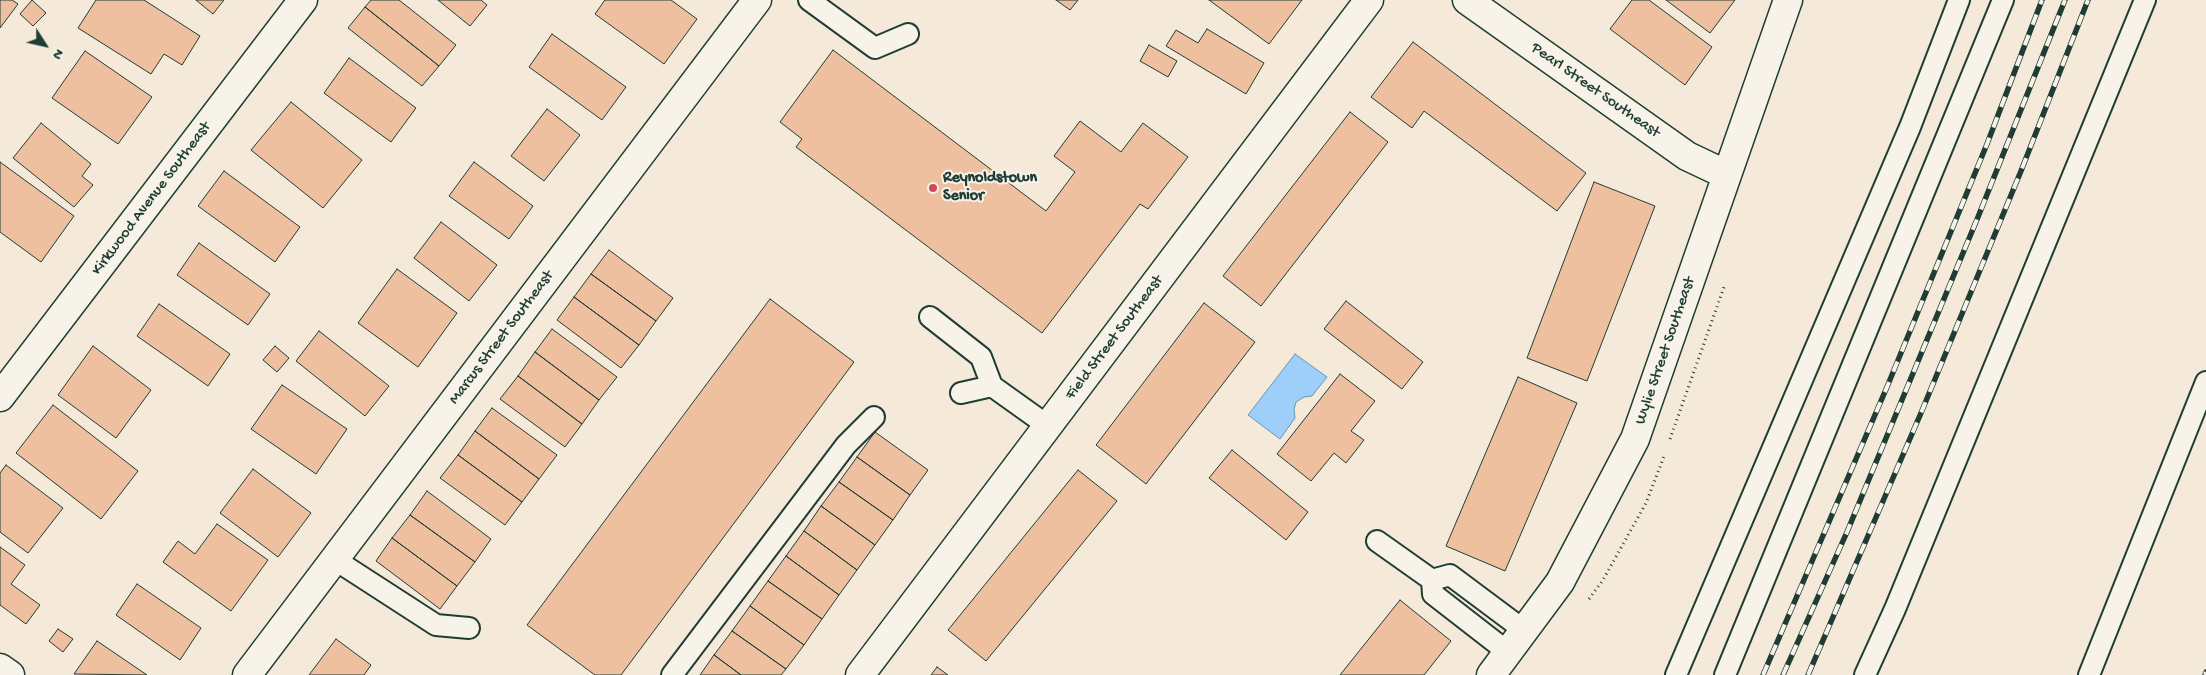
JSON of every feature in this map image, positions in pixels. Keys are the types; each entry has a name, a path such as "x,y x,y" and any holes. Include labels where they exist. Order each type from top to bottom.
{"street":[{"name":"Kirkwood Avenue Southeast","path":"0,397 303,0"},
{"name":"Marcus Street Southeast","path":"247,675 757,0"},
{"name":"Field Street Southeast","path":"860,675 1369,0"},
{"name":"Pearl Street Southeast","path":"1467,0 1687,156 1728,175"},
{"name":"Wylie Street Southeast","path":"1491,675 1560,582 1635,439 1788,0"},
{"path":"0,668 10,675"}],"lane":[{"path":"809,0 876,48 908,34"},
{"path":"1676,675 1910,127 1959,0"},
{"path":"1725,675 2003,0"},
{"path":"1865,675 1895,609 2126,52 2145,0"},
{"path":"930,317 981,357 992,386 1048,426"},
{"path":"2089,675 2206,382"},
{"path":"961,393 992,386"},
{"path":"672,675 846,445 874,417"},
{"path":"1377,541 1432,580"},
{"path":"334,559 436,625 469,628"},
{"path":"1432,580 1450,575 1525,631"},
{"path":"1432,580 1433,594 1508,653"}],"water":[{"path":"1295,354 1327,377 1312,396 1304,397 1296,402 1294,409 1295,418 1280,439 1248,415"}],"building":[{"path":"0,0 12,0 18,4 0,28"},
{"path":"32,0 46,13 33,26 20,14"},
{"path":"96,0 144,0 200,36 182,65 164,54 151,74 78,28"},
{"path":"196,0 224,0 213,14"},
{"path":"371,0 399,0 456,45 439,66 365,7"},
{"path":"438,0 481,0 487,5 470,26"},
{"path":"605,0 671,0 697,19 664,64 595,14"},
{"path":"1056,0 1078,0 1070,10"},
{"path":"1209,0 1302,0 1269,44"},
{"path":"1632,0 1649,0 1712,47 1685,85 1610,29"},
{"path":"1666,0 1735,0 1710,33"},
{"path":"365,7 439,66 422,86 348,28"},
{"path":"1207,29 1264,63 1246,94 1166,46 1176,30 1198,43"},
{"path":"552,34 626,87 602,120 529,67"},
{"path":"1413,42 1586,173 1557,211 1424,111 1412,128 1371,97"},
{"path":"1149,45 1177,61 1168,77 1140,61"},
{"name":"Reynoldstown Senior","path":"833,50 1046,211 1075,172 1054,156 1080,121 1121,152 1143,123 1188,157 1148,209 1140,204 1042,333 796,147 802,139 780,122"},
{"path":"85,51 152,97 118,144 52,98"},
{"path":"349,58 416,108 391,142 324,93"},
{"path":"291,102 362,160 323,208 251,150"},
{"path":"547,109 580,135 544,181 511,156"},
{"path":"1350,112 1388,142 1261,306 1223,276"},
{"path":"41,123 91,164 82,176 93,185 74,207 13,158"},
{"path":"0,162 74,216 41,262 0,232"},
{"path":"474,162 533,206 509,239 449,196"},
{"path":"224,171 300,227 275,262 198,206"},
{"path":"1594,182 1655,206 1587,381 1527,358"},
{"path":"441,222 497,265 469,301 414,258"},
{"path":"199,243 270,294 248,325 177,275"},
{"path":"609,250 673,298 656,321 591,274"},
{"path":"397,269 457,313 418,367 358,323"},
{"path":"591,274 656,321 639,345 574,297"},
{"path":"574,297 639,345 621,368 557,320"},
{"path":"770,299 854,362 621,675 595,675 527,625"},
{"path":"1346,301 1423,362 1402,389 1324,329"},
{"path":"1204,303 1255,342 1146,484 1096,445"},
{"path":"159,304 230,354 208,386 137,336"},
{"path":"552,329 617,377 599,400 535,352"},
{"path":"319,331 389,386 365,416 296,361"},
{"path":"93,346 151,390 116,438 58,395"},
{"path":"275,346 289,358 277,372 263,360"},
{"path":"535,352 599,400 582,424 518,376"},
{"path":"1340,374 1375,401 1351,431 1364,440 1346,463 1334,453 1311,481 1277,454"},
{"path":"518,376 582,424 565,447 500,399"},
{"path":"1518,377 1577,403 1505,571 1446,546"},
{"path":"282,385 347,429 316,474 251,429"},
{"path":"53,405 138,471 101,519 16,453"},
{"path":"492,408 557,455 539,479 475,431"},
{"path":"475,431 539,479 522,502 458,455"},
{"path":"875,432 928,470 910,495 857,457"},
{"path":"1232,450 1308,512 1286,540 1209,478"},
{"path":"458,455 522,502 505,525 440,478"},
{"path":"857,457 910,495 893,520 839,482"},
{"path":"6,465 63,508 28,553 0,532 0,473"},
{"path":"253,469 311,513 278,557 220,513"},
{"path":"1078,470 1117,501 986,661 948,630"},
{"path":"839,482 893,520 875,545 821,506"},
{"path":"427,491 491,539 475,562 410,515"},
{"path":"821,506 875,545 857,570 804,531"},
{"path":"410,515 475,562 457,586 392,538"},
{"path":"217,524 268,560 231,611 163,562 178,541 195,554"},
{"path":"804,531 857,570 839,595 786,556"},
{"path":"392,538 457,586 440,609 376,561"},
{"path":"0,547 25,565 11,584 40,605 26,624 0,605"},
{"path":"786,556 839,595 822,619 768,581"},
{"path":"768,581 822,619 804,645 750,606"},
{"path":"137,584 201,628 180,660 116,615"},
{"path":"1400,600 1451,641 1424,675 1340,675"},
{"path":"750,606 804,645 786,669 732,631"},
{"path":"58,629 73,639 63,652 49,641"},
{"path":"732,631 786,669 781,675 741,675 714,655"},
{"path":"336,639 371,665 364,675 309,675"},
{"path":"97,641 147,675 74,674"},
{"path":"714,655 741,675 700,675"},
{"path":"937,667 948,675 931,675"}],"railway":[{"path":"1763,675 1887,387 1987,144 2042,0"},
{"path":"1783,675 1847,532 1978,217 2065,0"},
{"path":"1808,675 1921,413 2021,171 2088,0"}],"place":[{"name":"Reynoldstown Senior","path":"933,188"}]}
